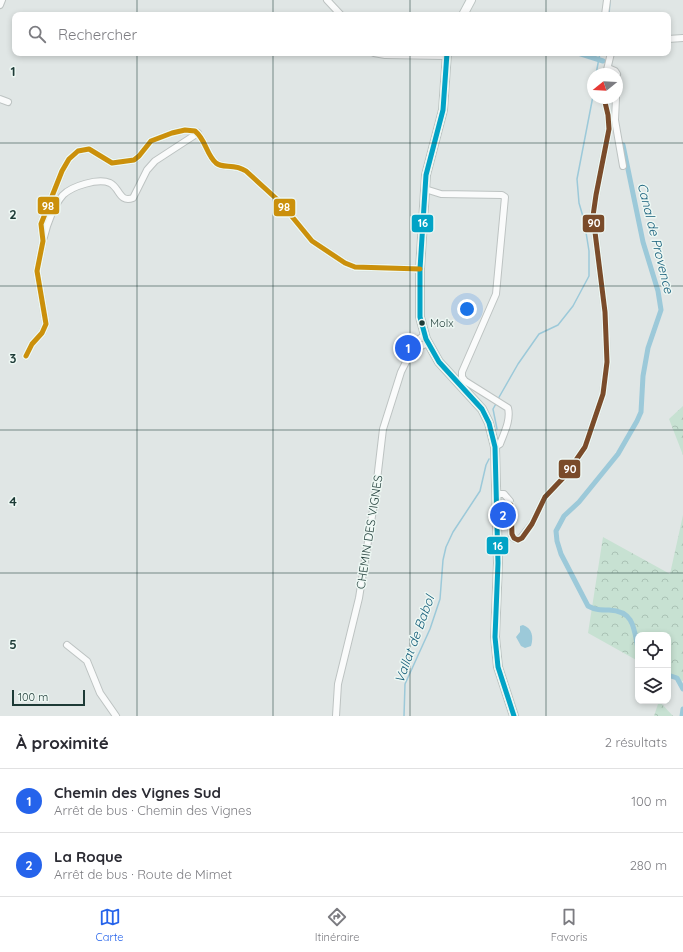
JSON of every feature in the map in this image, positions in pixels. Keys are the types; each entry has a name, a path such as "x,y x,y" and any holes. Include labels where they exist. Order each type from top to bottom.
{"main road":[{"path":"465,12 471,0"},
{"path":"447,56 443,110 426,175 420,269 420,316 426,339 439,362 482,409 489,423 495,447 498,563 495,616 496,645 498,667 514,716"}],"street":[{"path":"0,5 2,0"},
{"path":"327,0 338,12"},
{"path":"605,12 607,0"},
{"path":"671,39 683,38"},
{"path":"608,68 610,56"},
{"path":"0,99 8,102"},
{"path":"497,494 504,494 510,501 512,537 516,540 520,539 532,524 545,497 571,469 586,447 604,394 607,362 606,319 598,262 599,247 593,216 609,129 605,104"},
{"path":"616,104 615,120 623,166"},
{"path":"43,241 41,224 44,215 62,170 69,159 78,151 90,149 106,161 118,163 134,160 151,141 161,136 186,130 198,133 205,142 215,162 223,166 240,166 246,171 280,202 312,241 345,263 355,267 420,269"},
{"path":"26,356 32,344 42,333 46,324 37,271 46,228 64,194 74,188 90,183 104,182 115,187 123,199 128,200 132,198 147,170 155,161 198,133"},
{"path":"425,189 441,194 502,195 505,197 496,294 462,372 462,377 465,381 504,404 508,408 509,413 506,428 500,444 495,447"},
{"name":"CHEMIN DES VIGNES","path":"336,716 338,684 360,590 375,497 383,429 401,372 419,339 426,339"},
{"path":"67,645 87,661 100,693 116,716"}],"green space":[{"path":"683,406 683,455 669,419"},
{"path":"683,515 683,681 671,679 671,632 635,632 635,659 588,633 603,537 670,574"},
{"path":"658,704 662,704 673,716 654,716"}],"water":[{"path":"520,626 526,626 532,633 531,646 525,648 521,646 516,637 520,632"}],"waterway":[{"path":"609,12 610,0"},
{"name":"Canal de Provence","path":"587,56 603,61"},
{"name":"Canal de Provence","path":"597,68 599,56"},
{"name":"Vallat de Babol","path":"498,399 518,364 539,334 558,325 573,306 589,276 589,251 584,220 579,203 577,179 591,104"},
{"name":"Canal de Provence","path":"623,145 643,242 658,291 661,310 648,348 643,376 641,412 637,421 618,454 579,502 564,516 556,531 561,554 588,606 598,610 617,611 624,614 631,622 635,634"},
{"name":"Vallat de Babol","path":"497,402 493,409 497,429"},
{"name":"Vallat de Babol","path":"404,716 405,684 430,629 440,599 443,560 446,547 453,532 480,491 486,465 489,459"},
{"name":"Canal de Provence","path":"671,676 677,678 683,689"},
{"name":"Canal de Provence","path":"682,716 683,709"}],"transit line":[{"name":"16","path":"447,56 443,110 426,175 420,269 420,317 426,339 439,362 482,409 489,423 495,447 498,563 495,637 498,667 514,716"},
{"name":"90","path":"511,505 512,534 514,538 518,540 522,538 532,524 545,497 565,476 585,447 603,394 607,362 605,312 593,216 609,129 605,104"},
{"name":"98","path":"26,356 32,344 42,333 46,324 37,271 43,241 41,224 62,171 69,159 78,151 89,149 112,163 134,160 151,141 185,130 195,131 202,139 216,163 222,166 237,167 246,171 280,202 312,241 345,263 355,267 420,269"}],"place":[{"name":"Molx","path":"422,323"},
{"name":"Chemin des Vignes Sud","path":"408,348"},
{"name":"La Roque","path":"503,515"}]}
